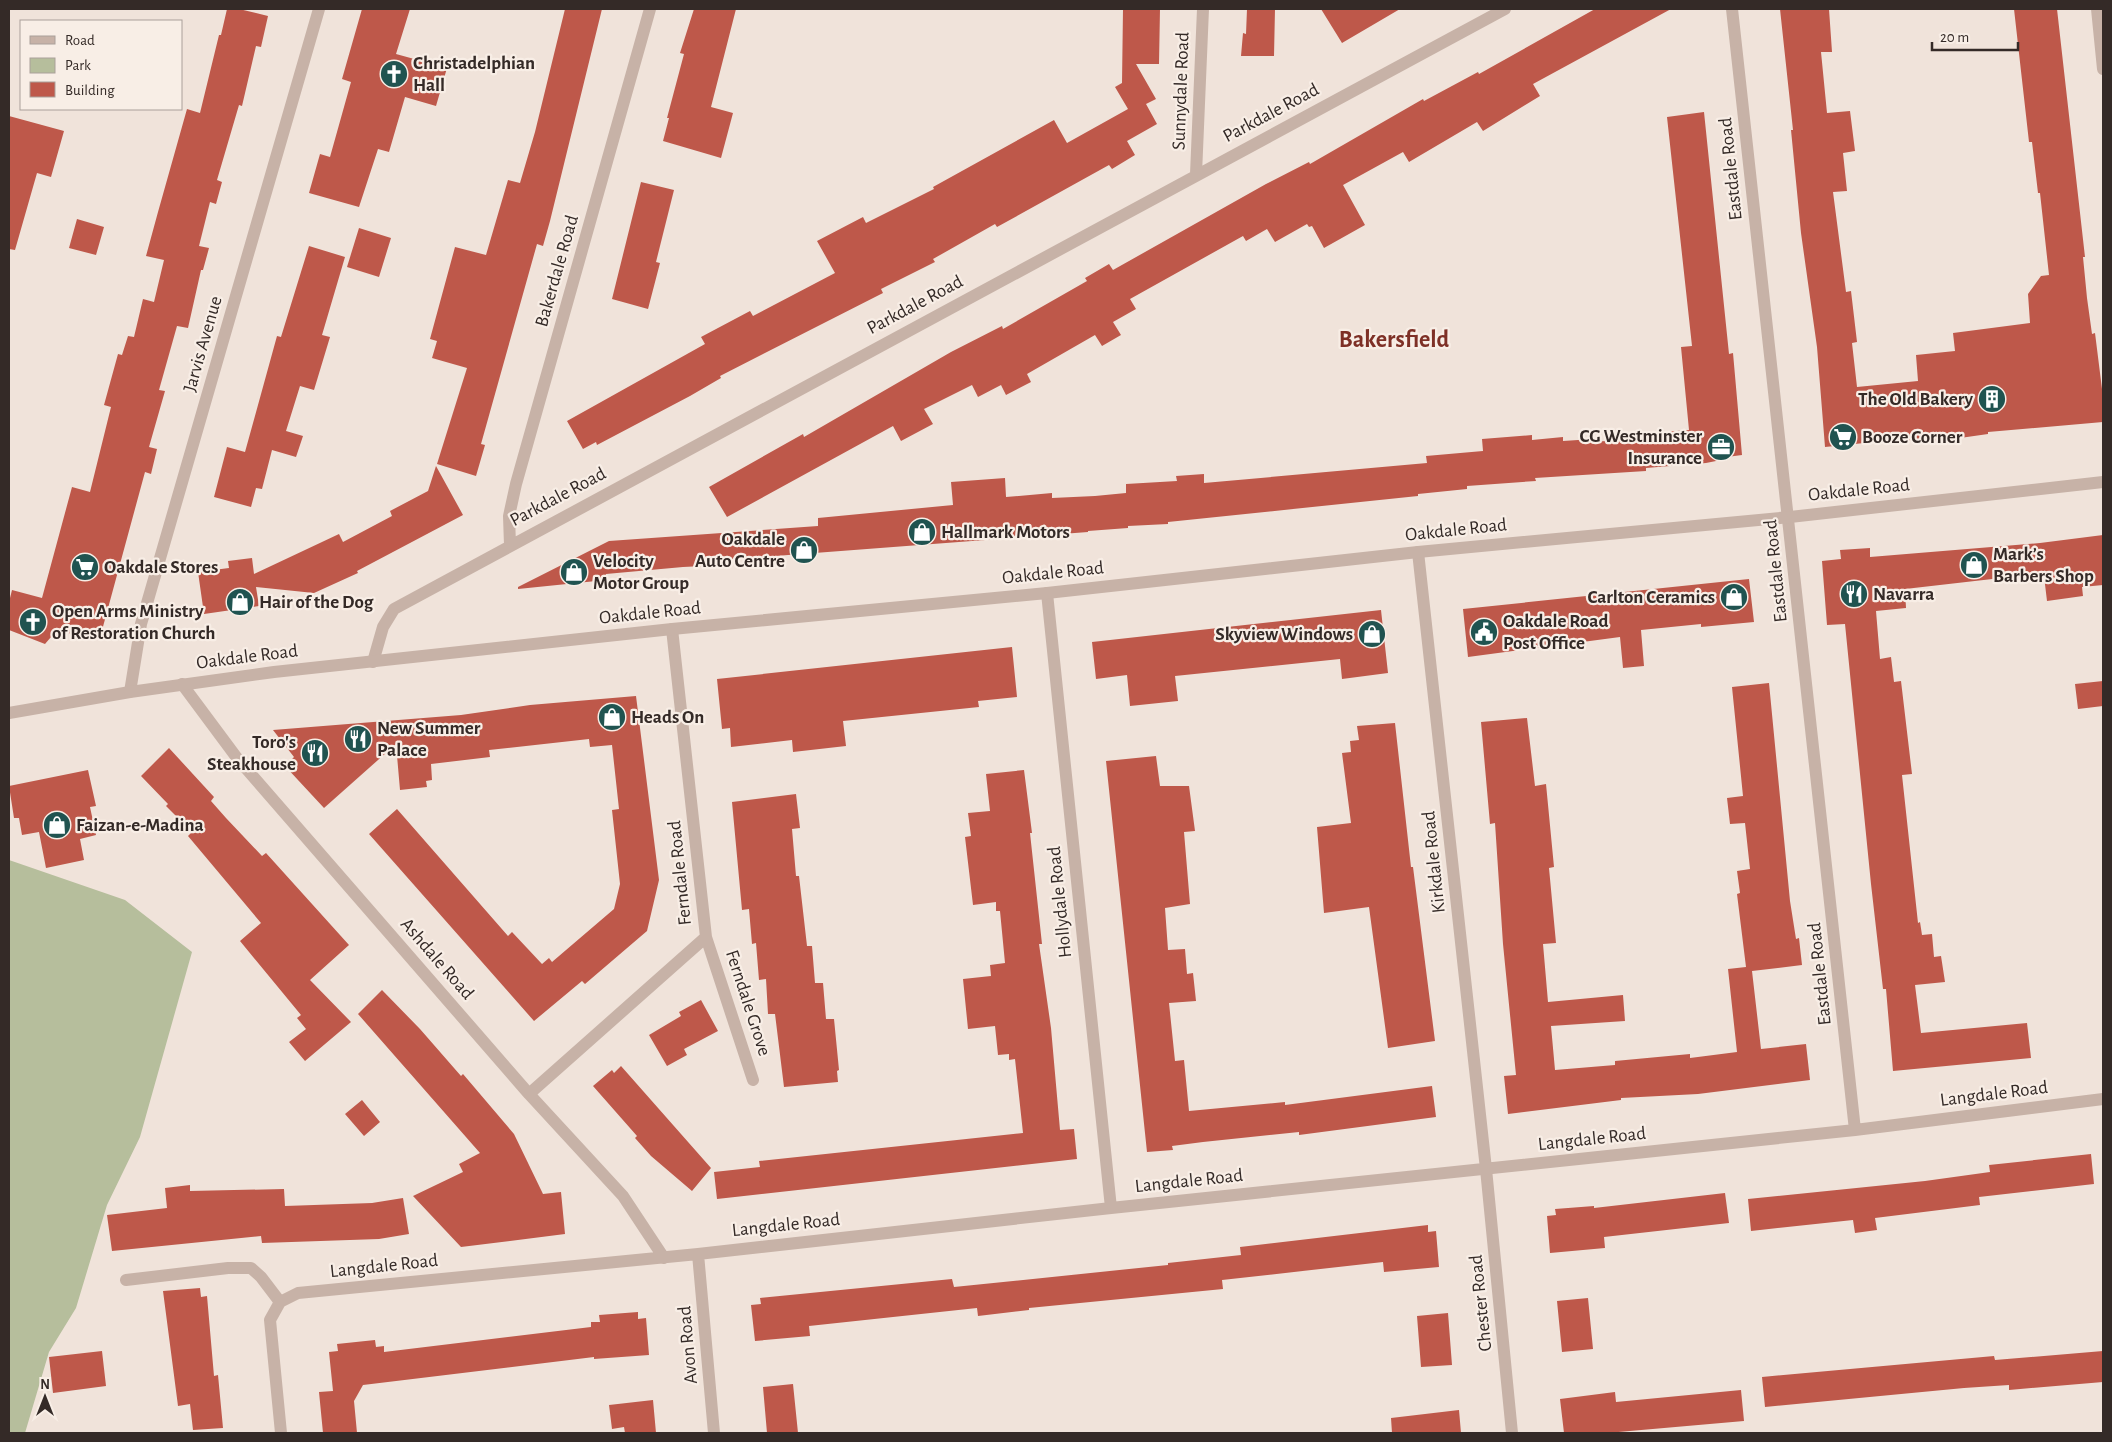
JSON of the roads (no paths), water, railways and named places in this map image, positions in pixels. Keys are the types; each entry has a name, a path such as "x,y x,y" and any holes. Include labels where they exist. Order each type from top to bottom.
{"street":[{"name":"Jarvis Avenue","path":"130,692 140,624 319,9"},
{"name":"Bakerdale Road","path":"510,545 509,516 516,484 650,9"},
{"name":"Sunnydale Road","path":"1196,174 1203,9"},
{"name":"Parkdale Road","path":"373,662 383,627 394,609 1196,174 1505,9"},
{"name":"Eastdale Road","path":"1732,9 1790,517 1855,1130"},
{"path":"2097,9 2103,69"},
{"name":"Oakdale Road","path":"9,713 182,684 373,662 1047,593 1418,552 1790,517 2103,482"},
{"name":"Kirkdale Road","path":"1418,552 1486,1169"},
{"name":"Hollydale Road","path":"1047,593 1111,1208"},
{"name":"Ferndale Road","path":"529,1094 706,937 672,630"},
{"name":"Ashdale Road","path":"182,684 237,758 529,1094 624,1196 664,1258"},
{"name":"Ferndale Grove","path":"706,937 753,1080"},
{"name":"Langdale Road","path":"280,1302 298,1293 664,1258 1111,1208 1855,1130 2103,1100"},
{"name":"Chester Road","path":"1486,1169 1512,1433"},
{"name":"Avon Road","path":"698,1254 714,1433"},
{"path":"126,1280 228,1268 250,1268 262,1277 280,1302 270,1320 281,1433"}],"place":[{"name":"Christadelphian Hall","path":"394,74"},
{"name":"The Old Bakery","path":"1992,399"},
{"name":"Booze Corner","path":"1843,437"},
{"name":"CG Westminster Insurance","path":"1721,447"},
{"name":"Hallmark Motors","path":"922,532"},
{"name":"Oakdale Auto Centre","path":"804,550"},
{"name":"Mark’s Barbers Shop","path":"1974,565"},
{"name":"Oakdale Stores","path":"85,567"},
{"name":"Velocity Motor Group","path":"574,572"},
{"name":"Navarra","path":"1854,594"},
{"name":"Carlton Ceramics","path":"1734,597"},
{"name":"Hair of the Dog","path":"240,602"},
{"name":"Open Arms Ministry of Restoration Church","path":"33,622"},
{"name":"Oakdale Road Post Office","path":"1484,632"},
{"name":"Skyview Windows","path":"1372,634"},
{"name":"Heads On","path":"612,717"},
{"name":"New Summer Palace","path":"358,739"},
{"name":"Toro's Steakhouse","path":"315,753"},
{"name":"Faizan-e-Madina","path":"57,825"}],"district":[{"name":"Bakersfield","path":"1394,340"}]}
